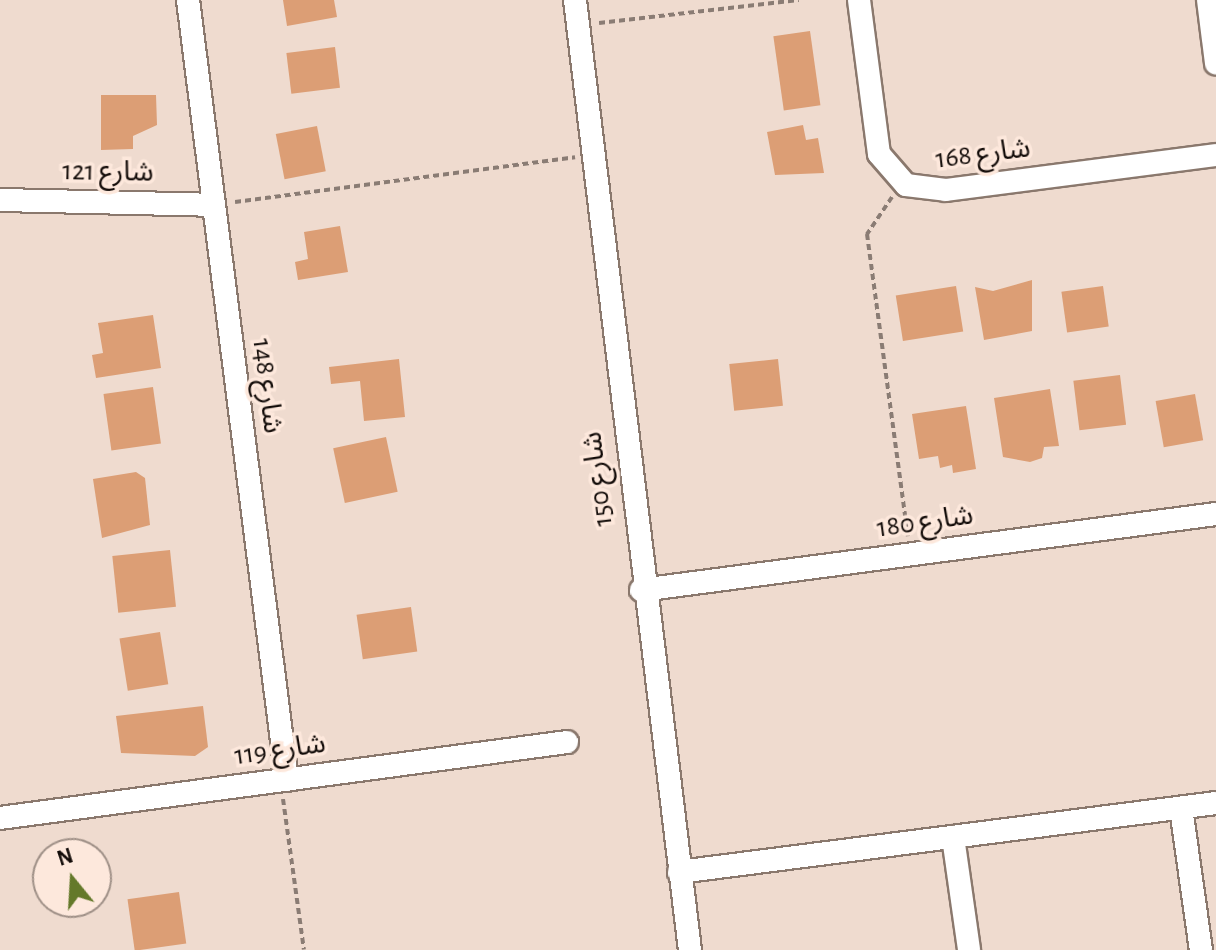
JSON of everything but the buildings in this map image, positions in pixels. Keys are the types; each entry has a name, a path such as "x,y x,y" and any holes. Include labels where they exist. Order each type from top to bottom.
{"street":[{"name":"شارع 148","path":"188,0 284,780"},
{"name":"شارع 150","path":"575,0 590,156 641,590 690,950"},
{"name":"شارع 168","path":"859,0 879,154 906,185 946,190 1216,155"},
{"path":"1208,0 1216,63"},
{"name":"شارع 121","path":"0,200 214,205"},
{"name":"شارع 180","path":"641,590 1216,514"},
{"name":"شارع 119","path":"0,818 567,742"},
{"path":"679,872 1216,803"},
{"path":"1181,808 1201,950"},
{"path":"953,837 969,950"}],"path":[{"path":"577,26 799,0"},
{"path":"214,205 590,156"},
{"path":"906,185 873,215 867,234 910,555"},
{"path":"284,780 304,950"}]}
